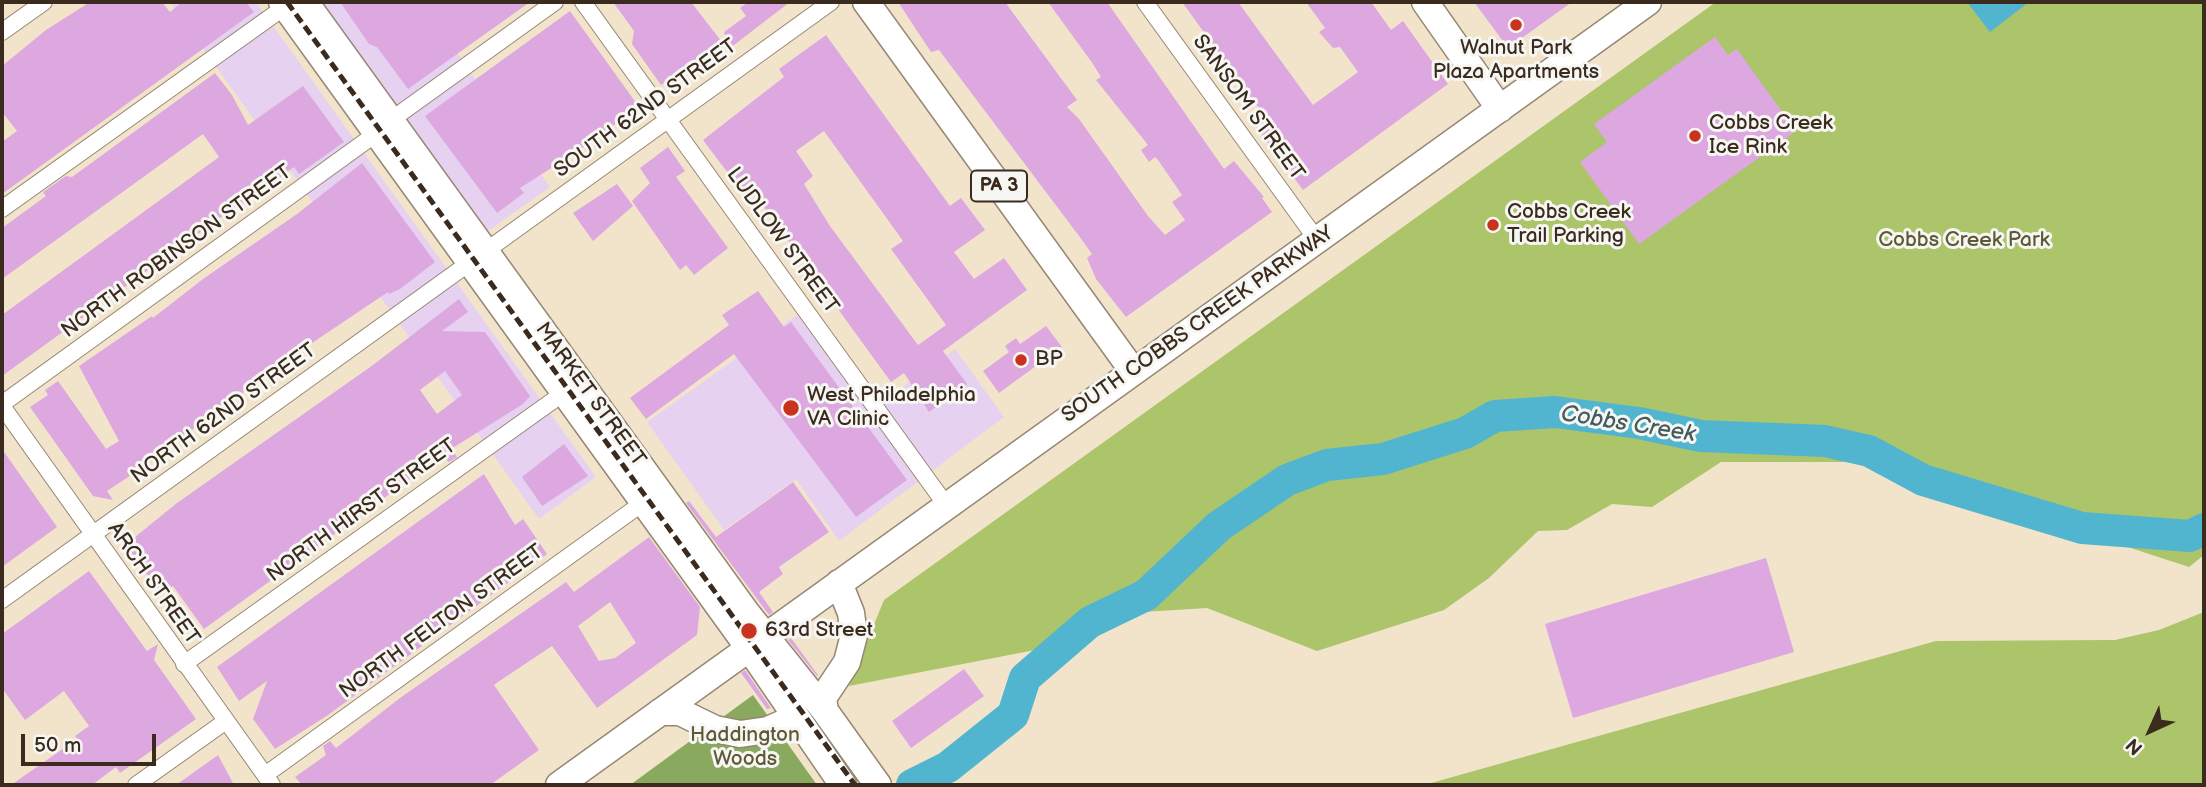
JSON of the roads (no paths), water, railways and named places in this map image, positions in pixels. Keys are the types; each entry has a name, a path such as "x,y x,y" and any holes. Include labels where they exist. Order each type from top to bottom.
{"main road":[{"name":"PA 3","path":"866,2 1133,371"},
{"path":"1425,2 1500,109"},
{"name":"SOUTH COBBS CREEK PARKWAY","path":"559,785 1648,2"},
{"name":"MARKET STREET","path":"301,4 384,127 757,642 796,718 843,785"},
{"name":"MARKET STREET","path":"478,257 565,393 644,502 757,642 825,711 878,785"},
{"path":"825,711 823,698 847,663 854,635 851,613 839,583"},
{"path":"660,712 680,712 715,729 740,734 768,730 796,718"}],"street":[{"path":"2,32 44,2"},
{"name":"NORTH ROBINSON STREET","path":"2,405 555,2"},
{"name":"LUDLOW STREET","path":"583,2 946,505"},
{"name":"SOUTH 62ND STREET","path":"478,257 831,2"},
{"name":"SANSOM STREET","path":"1145,2 1317,240"},
{"path":"2,209 301,4"},
{"name":"NORTH 62ND STREET","path":"2,600 478,257"},
{"name":"NORTH HIRST STREET","path":"184,664 565,393"},
{"name":"ARCH STREET","path":"2,405 268,780"},
{"name":"NORTH FELTON STREET","path":"268,780 644,502"},
{"path":"136,785 226,721"}],"water":[{"path":"1967,2 2029,2 1990,32"}],"waterway":[{"name":"Cobbs Creek","path":"912,785 948,767 1013,715 1025,678 1090,622 1146,595 1219,526 1287,480 1327,465 1383,459 1465,433 1495,416 1555,412 1639,423 1701,436 1825,441 1869,451 1923,480 2082,528 2190,536 2204,529"}],"railway":[{"path":"287,2 855,785"}],"place":[{"name":"Walnut Park Plaza Apartments","path":"1516,25"},
{"name":"Cobbs Creek Ice Rink","path":"1695,136"},
{"name":"Cobbs Creek Trail Parking","path":"1493,225"},
{"name":"BP","path":"1021,360"},
{"name":"West Philadelphia VA Clinic","path":"791,408"},
{"name":"63rd Street","path":"749,631"}],"park label":[{"name":"Cobbs Creek Park","path":"1964,241"},
{"name":"Haddington Woods","path":"745,748"}]}
